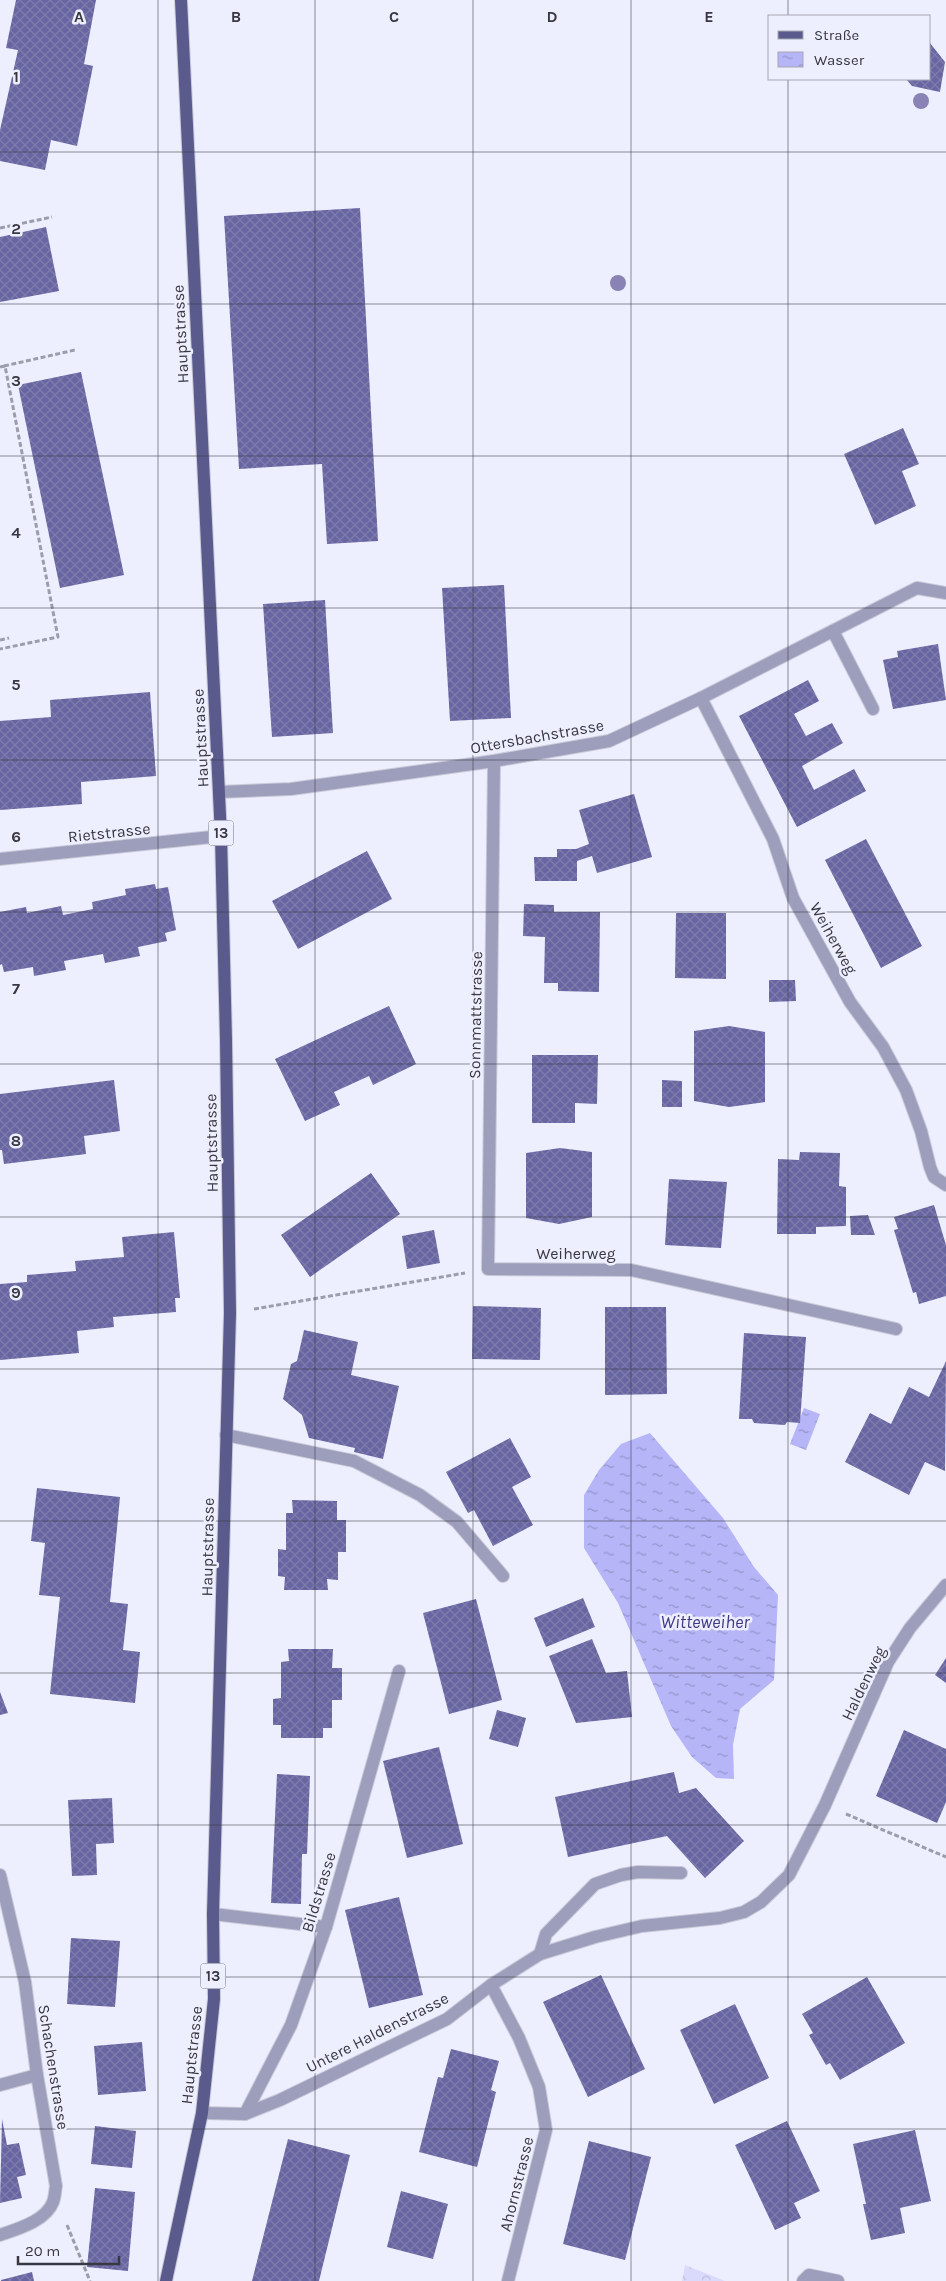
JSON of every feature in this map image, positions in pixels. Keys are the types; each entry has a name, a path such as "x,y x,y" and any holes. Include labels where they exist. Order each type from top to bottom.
{"main road":[{"name":"Hauptstrasse","path":"166,2281 202,2113 214,1999 213,1914 230,1313 221,836 181,0"}],"street":[{"name":"Ottersbachstrasse","path":"219,792 291,789 494,761 609,741 701,698 917,588 946,593"},
{"path":"833,631 873,709"},
{"name":"Weiherweg","path":"701,698 773,838 794,898 850,1002 883,1047 906,1090 921,1131 934,1177 946,1185"},
{"name":"Sonnmattstrasse","path":"488,1269 494,761"},
{"name":"Rietstrasse","path":"0,859 221,836"},
{"name":"Weiherweg","path":"488,1269 631,1270 896,1329"},
{"path":"226,1435 354,1461 420,1495 456,1522 503,1576"},
{"name":"Haldenweg","path":"825,1805 888,1662 910,1628 946,1585"},
{"name":"Bildstrasse","path":"245,2114 291,2026 326,1927 399,1671"},
{"name":"Untere Haldenstrasse","path":"202,2113 245,2114 280,2100 447,2019 490,1985 540,1954 595,1937 642,1926 720,1918 744,1912 762,1902 789,1875 825,1805"},
{"path":"540,1954 546,1934 595,1884 621,1875 638,1872 681,1873"},
{"name":"Schachenstrasse","path":"0,1875 25,1982 37,2075 56,2186 53,2203"},
{"path":"213,1914 326,1927"},
{"name":"Ahornstrasse","path":"490,1985 519,2038 539,2087 546,2130 508,2281"},
{"path":"0,2085 37,2075"},
{"path":"0,2235 24,2227 42,2215 53,2203"},
{"path":"803,2281 809,2275 838,2281"}],"path":[{"path":"0,228 52,217"},
{"path":"0,649 58,637 2,366 75,350"},
{"path":"0,640 8,638"},
{"path":"251,1309 488,1269"},
{"path":"866,1823 946,1857"},
{"path":"53,2203 70,2230 90,2281"}],"green space":[{"path":"685,2265 725,2281 682,2281"}],"water":[{"path":"804,1408 820,1414 806,1450 790,1444"},
{"name":"Witteweiher","path":"650,1433 723,1518 754,1567 778,1595 774,1680 740,1709 733,1745 734,1779 716,1778 692,1757 671,1726 618,1603 584,1548 584,1495 599,1470 621,1444"}],"building":[{"path":"16,0 96,0 84,64 93,66 77,146 51,140 45,170 0,161 0,130 18,50 6,48"},
{"path":"931,44 945,62 940,92 912,86 907,80 931,80"},
{"path":"360,208 378,541 327,544 322,464 239,469 224,216"},
{"path":"46,227 59,291 0,302 0,237"},
{"path":"81,372 124,575 60,588 18,385"},
{"path":"903,428 919,464 902,471 916,506 875,525 844,454"},
{"path":"504,585 511,718 450,721 442,588"},
{"path":"325,600 333,733 272,737 263,604"},
{"path":"938,644 946,700 893,709 883,660 898,657 897,651"},
{"path":"808,680 819,701 794,714 806,736 832,723 843,743 802,766 814,790 854,769 866,791 797,827 739,716"},
{"path":"150,692 156,776 81,782 82,804 0,810 0,721 51,717 50,700"},
{"path":"634,794 652,857 597,873 592,856 577,861 577,881 535,881 534,857 557,857 557,849 576,849 589,844 579,810"},
{"path":"866,839 922,946 881,968 825,860"},
{"path":"367,851 392,899 298,949 272,901"},
{"path":"155,884 156,889 168,887 176,930 165,933 167,941 138,947 140,956 105,963 103,954 64,961 66,970 34,976 33,967 4,972 2,964 0,965 0,912 26,907 27,913 61,906 63,915 93,909 92,902 126,895 125,889"},
{"path":"524,904 554,905 554,912 600,912 599,992 558,991 558,983 544,983 545,937 523,936"},
{"path":"676,913 726,913 726,979 675,978"},
{"path":"769,980 795,980 796,1001 769,1002"},
{"path":"389,1006 416,1064 373,1085 369,1076 334,1092 340,1105 305,1121 275,1059"},
{"path":"729,1026 765,1032 765,1102 729,1107 694,1101 694,1031"},
{"path":"532,1055 598,1055 597,1104 575,1103 575,1123 532,1123"},
{"path":"114,1080 120,1131 84,1136 86,1154 4,1164 2,1150 0,1150 0,1094"},
{"path":"662,1080 682,1081 682,1107 662,1107"},
{"path":"560,1148 592,1152 592,1217 559,1224 526,1218 526,1153"},
{"path":"800,1152 840,1153 839,1186 846,1187 846,1226 816,1227 816,1234 777,1234 778,1159 799,1160"},
{"path":"371,1173 400,1214 310,1277 281,1235"},
{"path":"669,1179 727,1182 721,1248 665,1245"},
{"path":"934,1205 946,1245 946,1296 919,1304 916,1292 913,1293 894,1230 898,1229 894,1217"},
{"path":"868,1215 875,1235 851,1235 850,1216"},
{"path":"434,1230 440,1263 407,1269 402,1236"},
{"path":"174,1232 180,1298 175,1298 176,1312 113,1317 114,1327 77,1331 79,1353 0,1360 0,1284 27,1282 27,1275 76,1271 75,1261 124,1257 122,1237"},
{"path":"473,1306 541,1308 540,1360 472,1359"},
{"path":"605,1307 666,1307 667,1394 605,1395"},
{"path":"304,1330 358,1342 351,1375 399,1386 383,1459 354,1452 355,1448 309,1438 302,1415 283,1399 291,1364 297,1361"},
{"path":"744,1333 806,1337 800,1423 787,1422 785,1425 754,1423 752,1419 739,1419"},
{"path":"946,1361 945,1471 925,1462 909,1495 845,1462 870,1413 891,1424 909,1387 929,1397"},
{"path":"510,1438 531,1477 512,1487 533,1525 493,1546 474,1510 468,1513 446,1472"},
{"path":"37,1488 120,1497 110,1602 128,1604 123,1650 140,1652 135,1703 50,1694 60,1597 39,1595 45,1543 31,1541"},
{"path":"292,1500 337,1501 337,1520 346,1520 346,1552 338,1552 338,1580 327,1579 328,1590 284,1590 285,1577 278,1576 278,1549 286,1550 286,1513 293,1513"},
{"path":"583,1598 595,1627 546,1647 534,1618"},
{"path":"476,1599 502,1700 449,1714 423,1613"},
{"path":"592,1639 606,1673 627,1671 632,1717 576,1723 549,1656"},
{"path":"288,1649 333,1649 332,1668 342,1668 342,1700 332,1700 332,1728 323,1728 323,1738 281,1738 281,1725 273,1725 273,1699 281,1698 281,1662 289,1661"},
{"path":"946,1658 946,1683 935,1675"},
{"path":"0,1692 8,1713 0,1715"},
{"path":"497,1710 526,1718 518,1747 489,1739"},
{"path":"904,1730 946,1749 946,1802 937,1823 876,1796"},
{"path":"439,1747 463,1844 407,1858 383,1761"},
{"path":"674,1772 679,1793 696,1788 744,1841 705,1878 667,1836 568,1857 555,1797"},
{"path":"277,1774 310,1776 307,1854 302,1854 301,1904 271,1903"},
{"path":"112,1798 114,1843 96,1844 97,1875 72,1876 68,1800"},
{"path":"399,1897 423,1995 369,2008 345,1910"},
{"path":"71,1938 120,1941 115,2007 67,2004"},
{"path":"601,1975 645,2069 588,2097 543,2002"},
{"path":"867,1977 905,2043 840,2080 830,2063 826,2065 809,2035 813,2033 802,2014"},
{"path":"735,2004 769,2078 714,2104 680,2030"},
{"path":"142,2042 146,2091 98,2095 94,2046"},
{"path":"451,2049 499,2061 491,2090 496,2092 477,2167 419,2152 438,2077 443,2078"},
{"path":"2,2119 7,2145 19,2143 26,2175 17,2177 22,2198 0,2203"},
{"path":"787,2121 820,2191 794,2203 801,2218 775,2230 735,2145"},
{"path":"95,2126 136,2131 132,2168 91,2164"},
{"path":"915,2130 931,2201 900,2208 905,2233 871,2240 863,2204 866,2204 853,2144"},
{"path":"288,2139 350,2155 319,2281 252,2281"},
{"path":"589,2141 651,2157 625,2260 563,2244"},
{"path":"95,2188 135,2192 128,2271 87,2267"},
{"path":"401,2191 448,2204 433,2259 387,2247"},
{"path":"32,2272 34,2281 1,2281 1,2280"}]}
